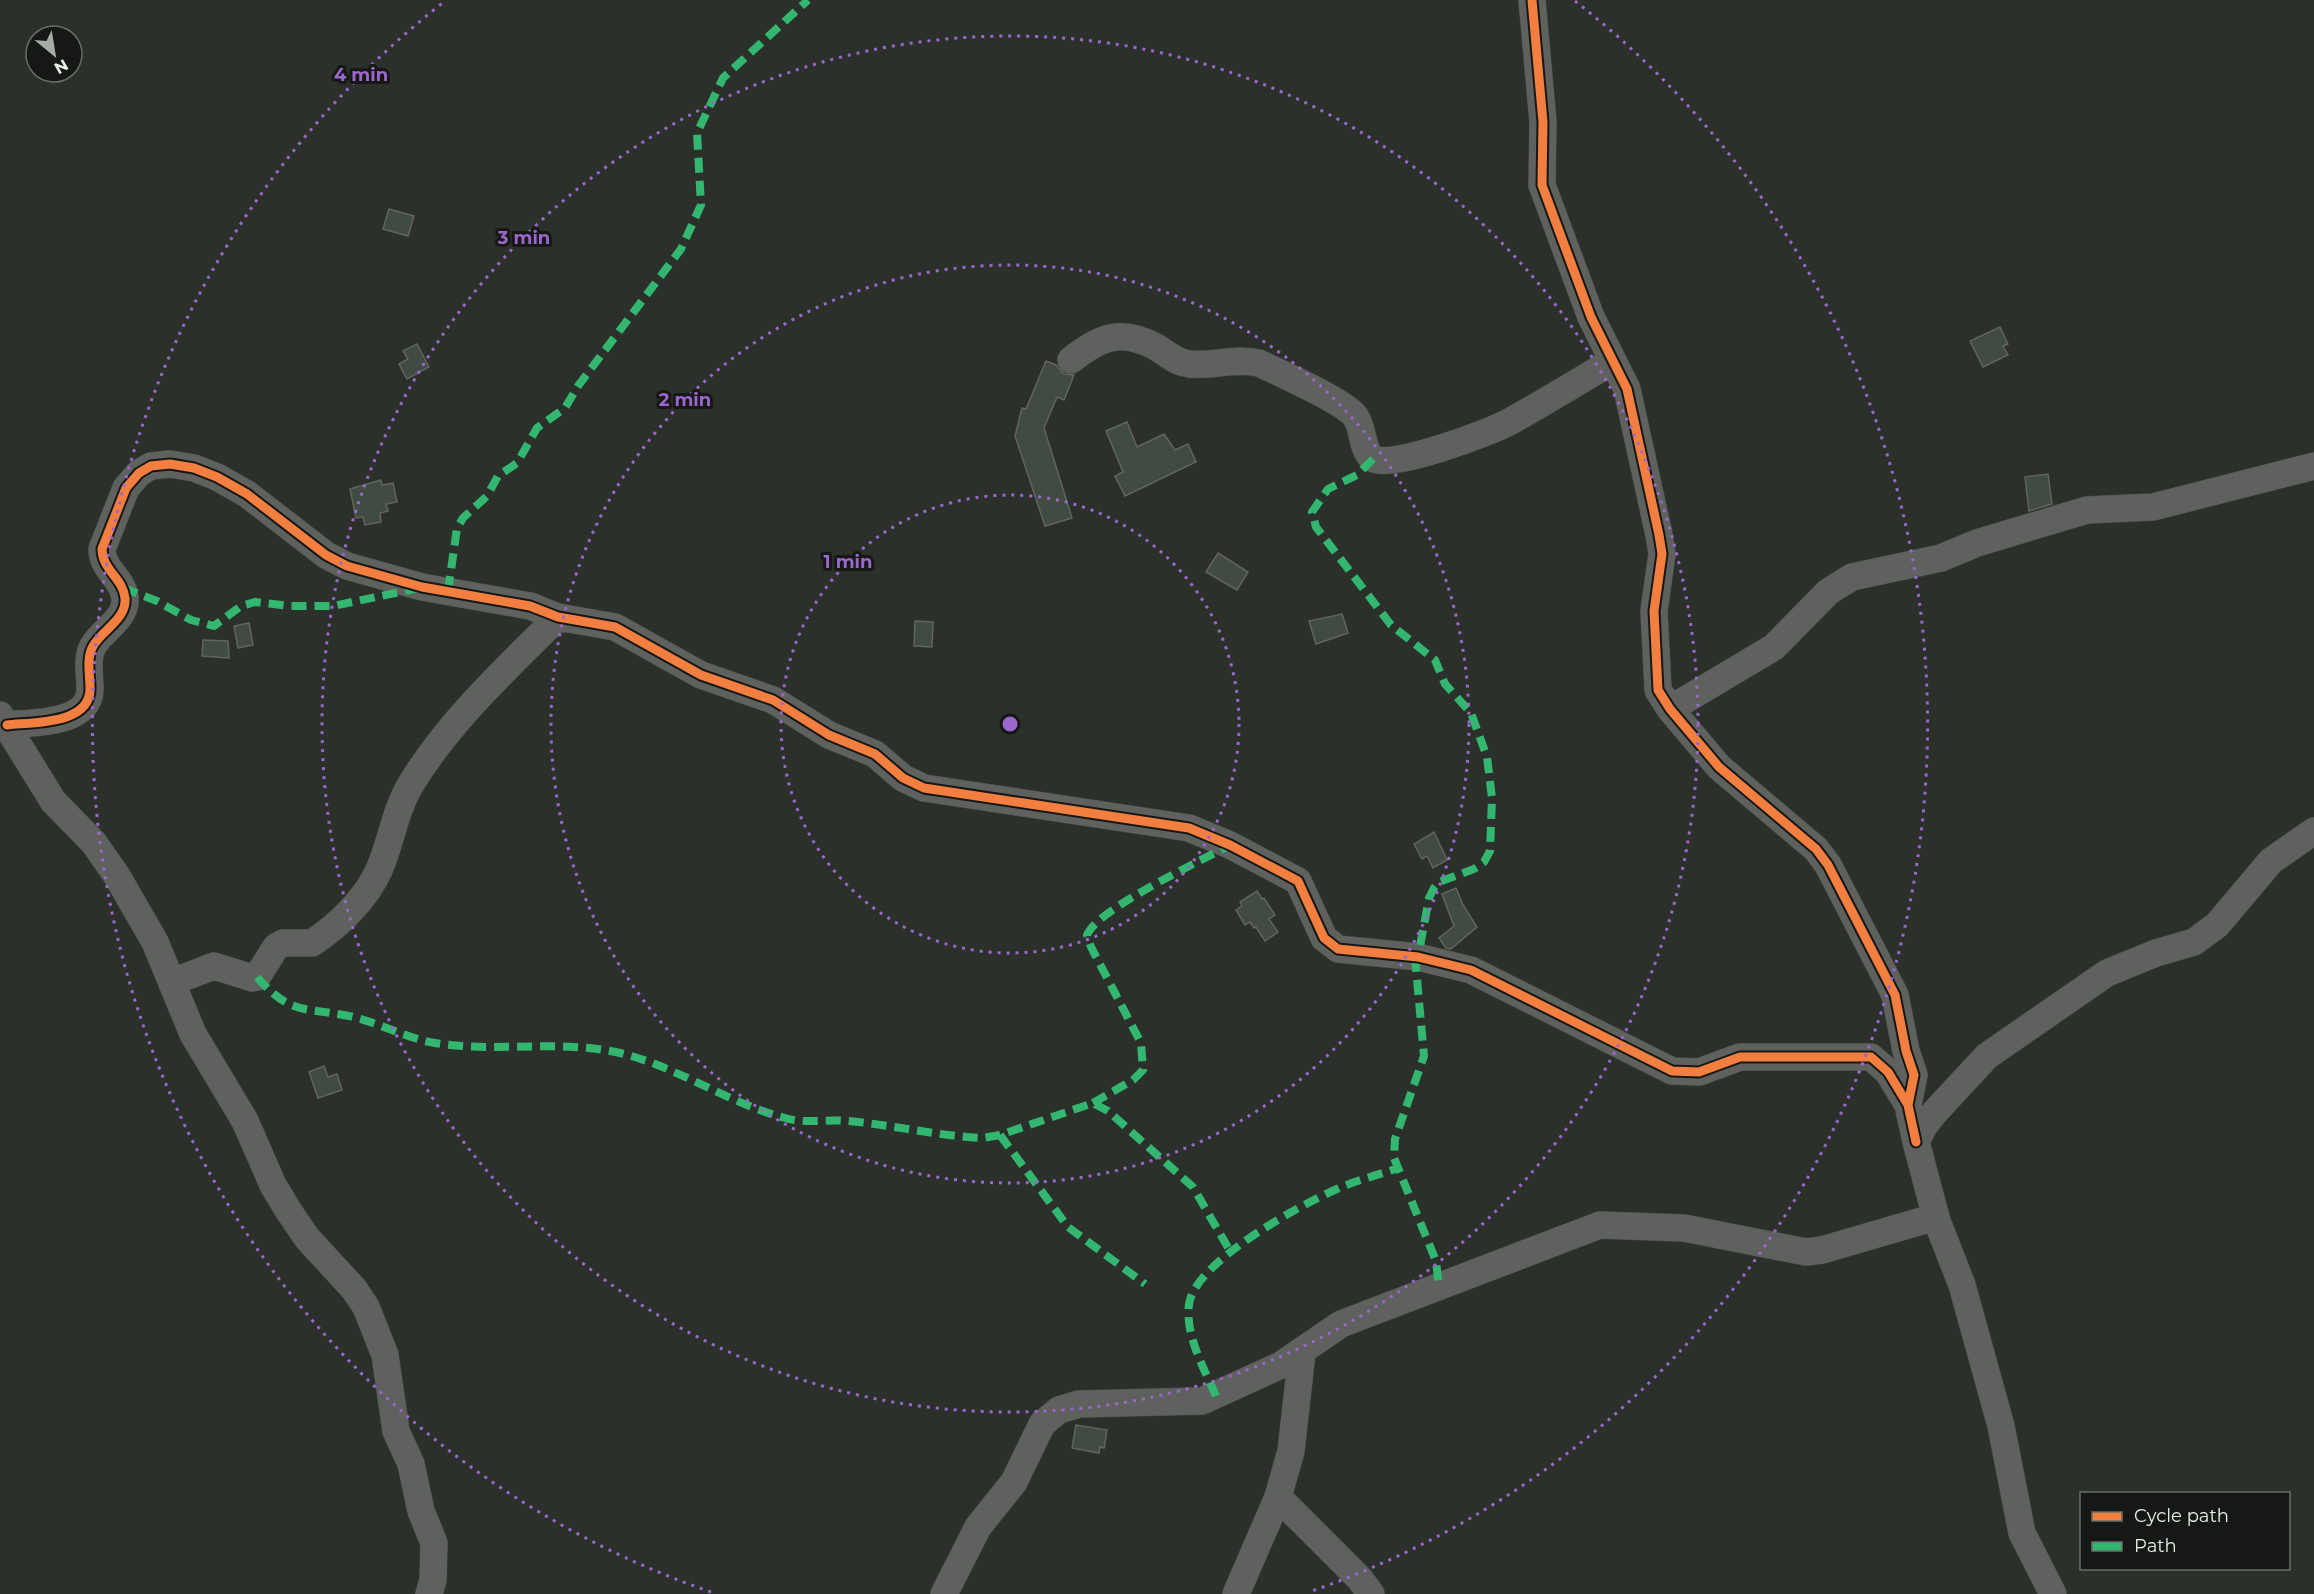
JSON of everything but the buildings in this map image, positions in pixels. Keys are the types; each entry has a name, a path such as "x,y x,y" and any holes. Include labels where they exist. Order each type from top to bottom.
{"street":[{"path":"1532,0 1543,122 1542,184 1591,317 1627,389 1659,535 1662,554 1654,611 1658,690 1670,709 1719,767 1816,849 1828,865 1889,979 1914,1075 1908,1105"},
{"path":"1071,360 1093,343 1114,337 1134,339 1156,347 1176,361 1187,364 1245,360 1259,363 1348,409 1359,424 1369,454 1373,459 1381,462 1406,459 1509,422 1613,361"},
{"path":"429,1594 433,1580 434,1543 421,1511 411,1464 396,1431 385,1355 375,1327 354,1289 307,1238 273,1185 245,1121 193,1034 155,942 117,876 94,843 53,801 3,720 64,718 90,699 91,649 123,610 125,600 123,588 108,570 102,557 102,549 126,488 139,473 152,466 170,464 217,477 247,494 326,555 347,566 422,587 530,606 558,617 615,627 701,675 768,697 829,735 875,754 903,778 924,788 1105,813 1188,828 1211,837 1298,881 1324,938 1338,949 1418,957 1472,970 1672,1071 1699,1072 1740,1057 1871,1057 1906,1051"},
{"path":"1670,709 1774,647 1828,592 1852,577 1941,558 1977,543 2087,510 2153,507 2314,466"},
{"path":"172,982 214,966 234,970 247,977 257,977 276,947 290,942 312,943 346,914 366,892 379,870 409,787 428,758 502,673 558,617"},
{"path":"1916,1142 1924,1126 1935,1112 1988,1056 2107,973 2156,953 2194,942 2217,926 2271,861 2314,831"},
{"path":"1871,1057 1888,1072 1908,1105 1937,1221 1962,1285 2001,1426 2022,1533 2054,1594"},
{"path":"944,1594 978,1527 1014,1482 1042,1424 1050,1416 1079,1404 1202,1401 1281,1365 1302,1353 1324,1334 1341,1324 1600,1225 1684,1228 1806,1252 1822,1250 1926,1220 1937,1221"},
{"path":"1236,1594 1278,1497 1291,1451 1302,1353"},
{"path":"1278,1497 1360,1579 1371,1594"}],"marked path":[{"path":"448,591 457,528 463,518 487,496 498,476 517,463 537,428 565,408 578,386 681,249 701,205 697,133 723,78 808,0"},
{"path":"1373,459 1357,475 1328,489 1312,512 1316,527 1391,625 1435,660 1445,684 1471,713 1487,757 1492,798 1490,851 1484,862 1474,869 1439,882 1434,888 1429,898 1418,957"},
{"path":"123,588 157,601 191,620 214,626 241,606 255,602 291,606 333,606 419,588"},
{"path":"1093,1103 1133,1080 1143,1070 1141,1043 1087,935 1095,924 1129,899 1230,845"},
{"path":"1415,957 1424,1056 1395,1139 1394,1158 1436,1261 1439,1288"},
{"path":"257,977 288,1004 308,1010 349,1016 413,1038 435,1043 482,1047 574,1047 620,1053 662,1067 743,1103 793,1120 848,1121 983,1138 1000,1135 1093,1103 1108,1111 1193,1187 1230,1251"},
{"path":"1000,1135 1068,1227 1145,1284"},
{"path":"1216,1396 1196,1351 1189,1316 1189,1304 1196,1288 1209,1271 1229,1253 1275,1221 1337,1189 1398,1168"}],"cycle path":[{"path":"1532,0 1543,122 1542,185 1591,317 1627,389 1659,535 1662,554 1654,611 1658,690 1670,709 1719,767 1816,849 1828,865 1895,995 1906,1051 1914,1075 1908,1105 1916,1142"},
{"path":"7,725 45,722 71,715 81,709 88,700 91,651 97,640 118,618 125,605 121,585 105,563 102,549 126,488 139,473 151,466 170,464 194,468 217,477 247,494 326,555 347,566 422,587 530,606 558,617 615,627 701,675 773,700 829,735 875,754 903,778 924,788 1189,828 1230,845 1298,881 1324,938 1338,949 1418,957 1471,970 1672,1071 1699,1072 1740,1057 1871,1057 1888,1072 1908,1105"}]}
